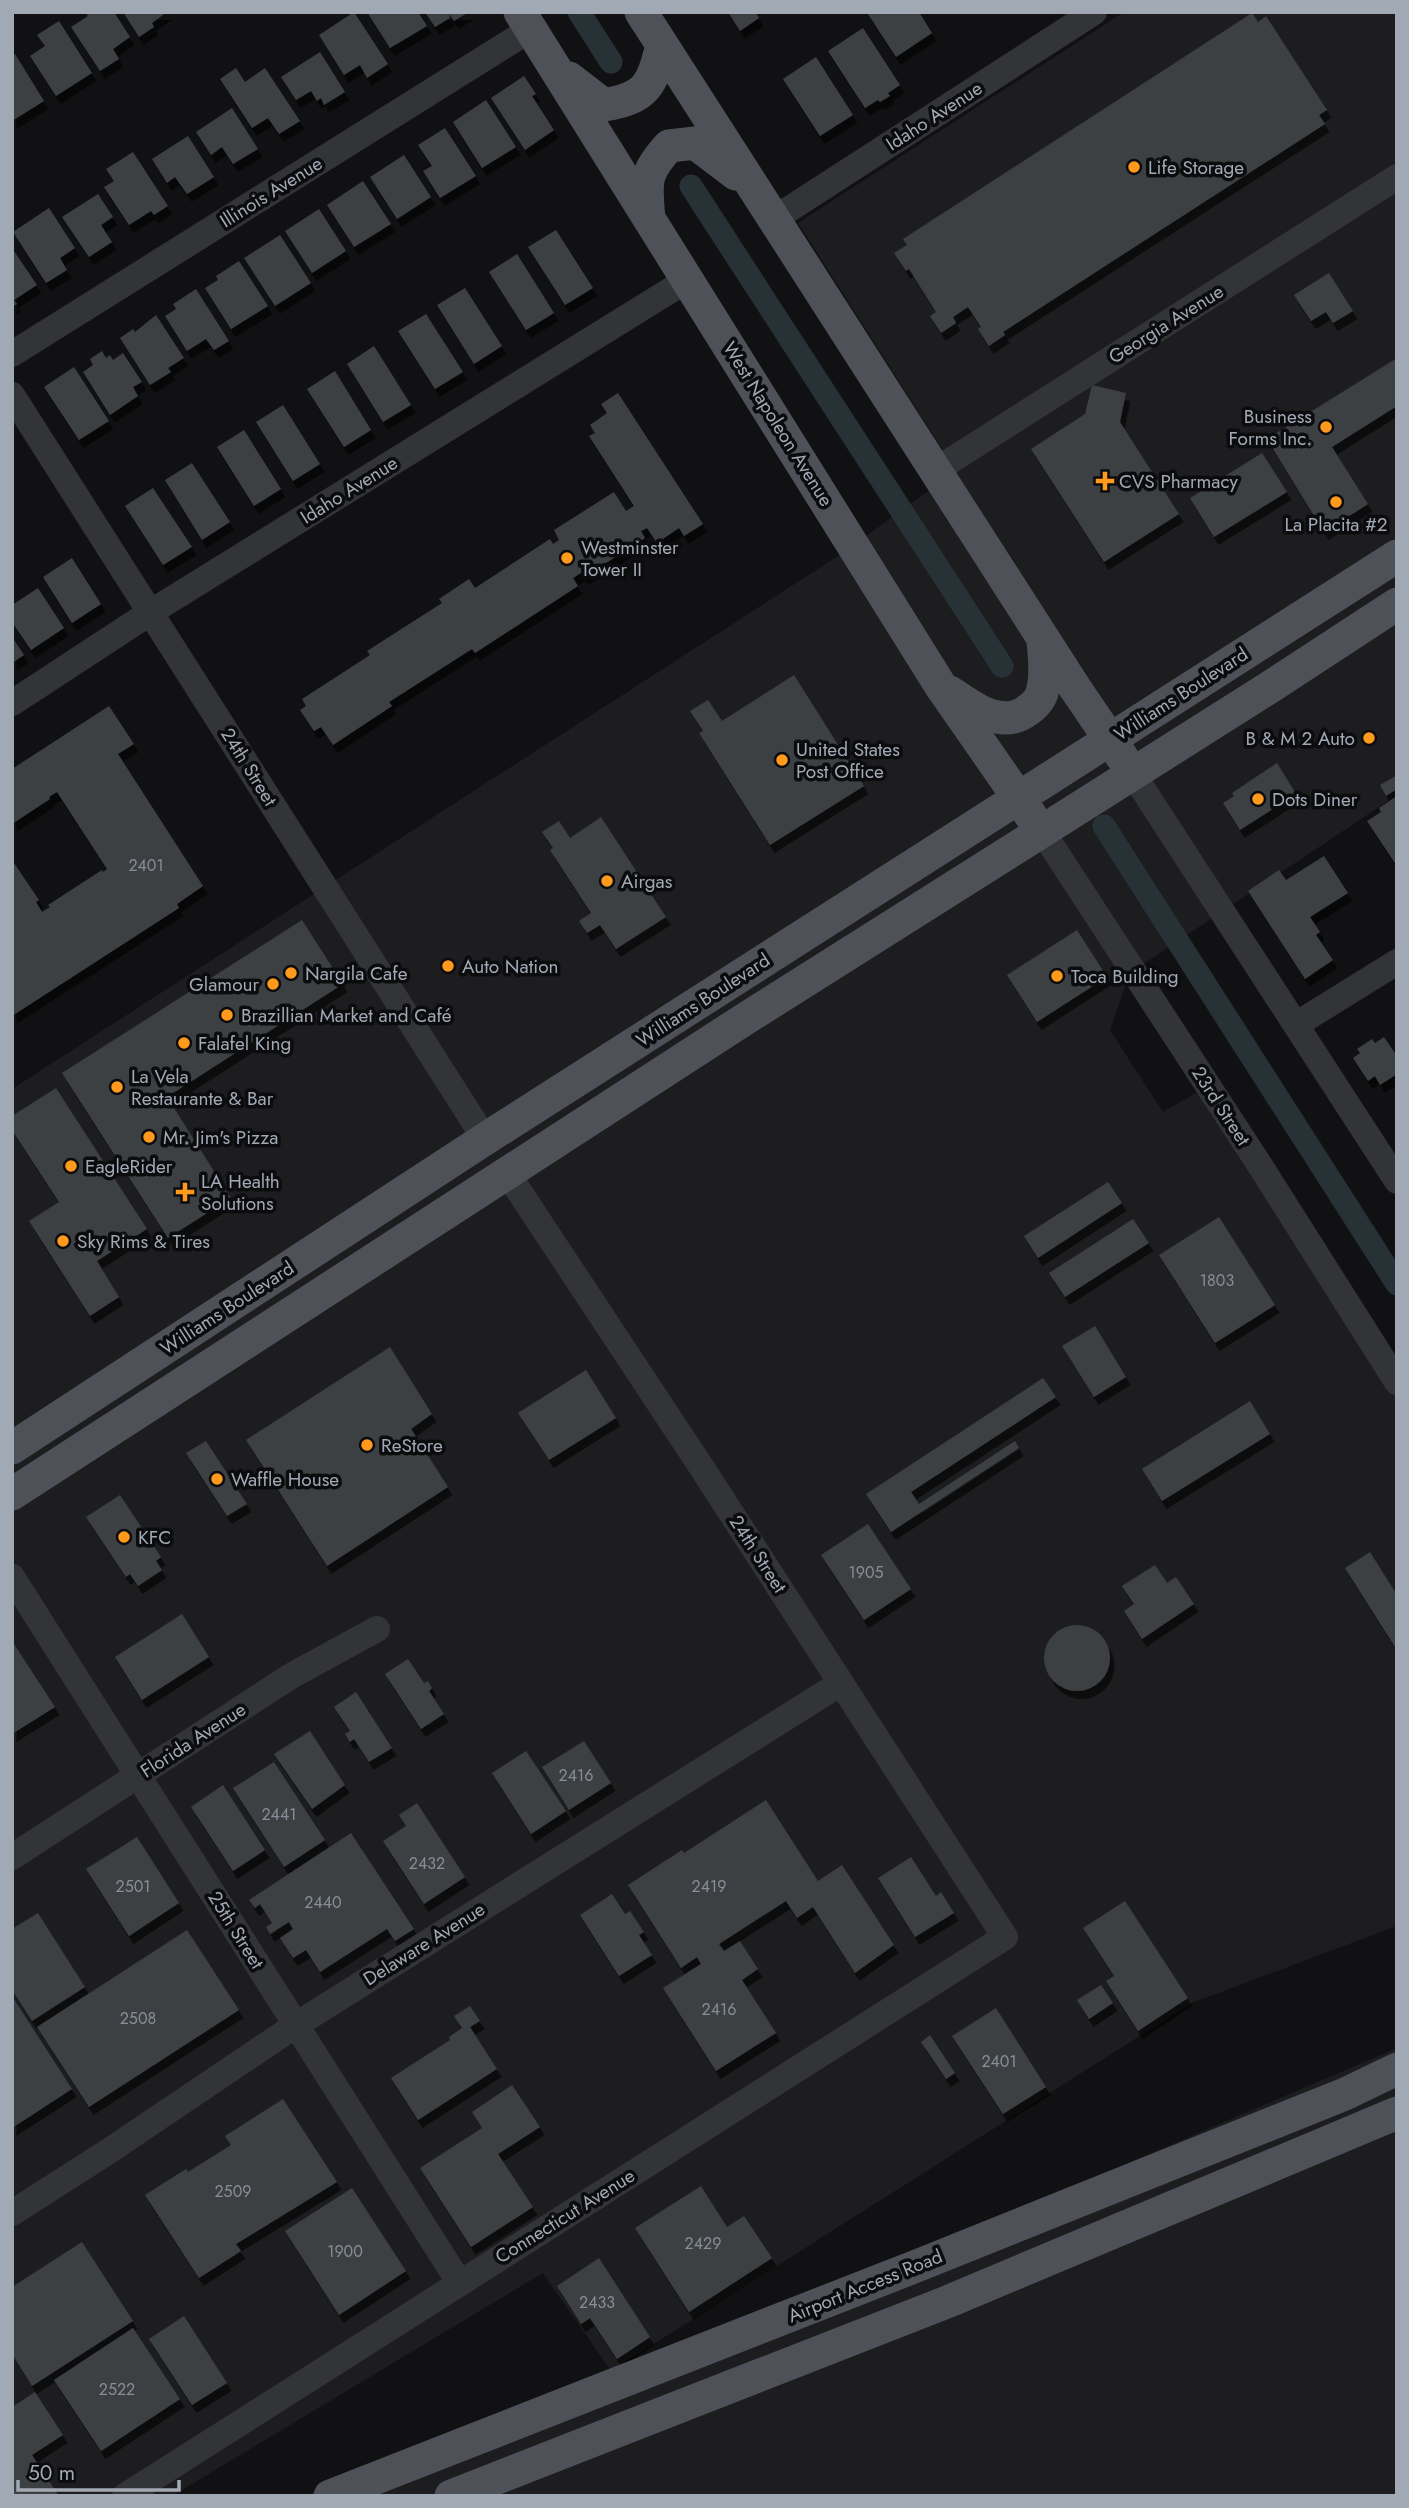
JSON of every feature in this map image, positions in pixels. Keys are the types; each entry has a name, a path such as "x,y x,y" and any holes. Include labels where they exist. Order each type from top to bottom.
{"main road":[{"path":"641,12 1133,774"},
{"name":"West Napoleon Avenue","path":"525,21 940,685 1042,831"},
{"path":"553,65 604,105 627,101 641,93 655,75 662,45"},
{"path":"649,219 646,184 653,164 669,146 695,143 752,185"},
{"name":"Williams Boulevard","path":"12,1448 485,1139 1397,556"},
{"name":"Williams Boulevard","path":"12,1493 756,1011 1397,604"},
{"path":"940,685 985,714 1002,719 1021,716 1043,692 1046,674 1042,634"},
{"path":"507,1173 515,1151 545,1125 565,1088"},
{"path":"410,1235 420,1214 473,1177 483,1159 485,1139"},
{"name":"Airport Access Road","path":"330,2496 919,2265 1345,2094 1397,2069"},
{"path":"451,2496 947,2302 1397,2113"}],"street":[{"name":"Idaho Avenue","path":"774,219 1094,12"},
{"name":"Illinois Avenue","path":"12,354 525,21"},
{"name":"Georgia Avenue","path":"936,470 1397,177"},
{"name":"Idaho Avenue","path":"12,702 151,612 687,280"},
{"name":"24th Street","path":"12,395 485,1139"},
{"path":"1133,774 1397,1181"},
{"name":"23rd Street","path":"1042,831 1261,1167 1397,1382"},
{"path":"1297,1024 1397,962"},
{"name":"24th Street","path":"507,1173 1005,1937"},
{"name":"25th Street","path":"12,1577 459,2282"},
{"name":"Florida Avenue","path":"12,1857 291,1676 377,1629"},
{"name":"Delaware Avenue","path":"12,2213 296,2025 841,1683"},
{"name":"Connecticut Avenue","path":"125,2496 1005,1937"}],"shaded area":[{"path":"1124,12 1397,12 1397,795 1130,973 1110,1030 1163,1112 1201,1090 1397,1398 1397,1926 1192,2003 611,2371 543,2273 172,2496 12,2496 12,1089 841,554 956,471 798,223"},
{"path":"1397,2048 1397,2496 304,2496 985,2224"}],"building":[{"path":"85,12 114,12 130,37 113,49 119,59 100,71 71,27 88,16"},
{"path":"123,12 167,12 152,23 154,27 139,37"},
{"path":"354,12 388,64 367,78 360,65 344,75 319,35"},
{"path":"367,12 418,12 427,26 390,48"},
{"path":"425,12 469,12 454,21 449,14 450,18 435,27"},
{"path":"728,12 755,12 759,18 740,31"},
{"path":"919,12 932,33 896,57 868,14"},
{"path":"1252,13 1258,22 1266,16 1327,110 1319,115 1325,124 1003,332 1005,335 989,346 968,307 953,317 956,323 941,333 930,316 936,312 909,269 906,271 894,253 907,245 903,239"},
{"path":"59,21 92,73 56,96 30,56 45,46 37,35"},
{"path":"863,28 900,85 888,93 890,96 865,108 828,51"},
{"path":"320,52 345,92 324,105 321,98 317,101 311,91 296,100 281,77"},
{"path":"15,54 44,101 12,121 12,56"},
{"path":"816,57 853,115 820,136 783,79"},
{"path":"236,68 245,82 265,68 300,121 279,134 268,118 252,128 220,79"},
{"path":"524,76 536,94 532,96 554,130 525,150 491,98"},
{"path":"486,100 516,147 482,168 453,122"},
{"path":"232,108 258,149 233,164 222,147 211,155 196,132"},
{"path":"445,128 476,176 440,198 423,171 432,166 418,145"},
{"path":"188,136 214,177 187,194 175,177 167,183 152,159"},
{"path":"133,152 168,206 154,215 151,211 129,225 104,187 114,181 106,169"},
{"path":"404,155 431,197 397,219 370,177"},
{"path":"363,181 391,224 354,247 327,205"},
{"path":"98,194 113,217 101,225 112,242 89,257 62,217"},
{"path":"49,208 75,248 60,258 67,270 46,283 13,232"},
{"path":"319,209 346,251 312,273 285,231"},
{"path":"556,230 593,288 565,305 528,247"},
{"path":"280,235 311,283 275,306 244,258"},
{"path":"12,248 37,285 14,300 17,304 12,307"},
{"path":"517,254 554,313 526,330 489,272"},
{"path":"239,261 268,306 231,329 205,288 218,280 216,276"},
{"path":"1329,273 1353,311 1333,323 1326,312 1311,321 1294,295"},
{"path":"465,288 502,346 474,364 437,305"},
{"path":"196,289 229,341 214,350 206,339 187,351 165,316 176,309 173,304"},
{"path":"426,314 463,372 435,389 398,331"},
{"path":"156,315 184,358 168,368 171,372 150,385 120,338 133,329 135,332"},
{"path":"374,346 411,405 383,422 347,364"},
{"path":"102,351 106,358 110,355 113,360 123,353 142,382 133,387 138,396 110,415 83,372 93,365 90,359"},
{"path":"1397,358 1397,406 1332,447 1368,504 1324,532 1267,439"},
{"path":"74,367 109,421 79,440 44,387"},
{"path":"335,371 371,430 344,447 307,389"},
{"name":"CVS Pharmacy","path":"1092,385 1126,393 1120,422 1179,514 1104,562 1031,449 1085,414"},
{"name":"Westminster Tower II","path":"618,393 703,524 684,536 679,528 657,543 647,528 641,531 645,538 584,577 581,573 573,578 578,586 475,653 472,649 389,702 392,706 333,745 321,727 314,731 300,710 306,706 302,699 370,655 367,651 442,603 439,599 469,579 475,588 550,539 553,544 559,540 554,530 614,492 626,511 634,506 589,436 595,433 590,425 607,413 601,404"},
{"path":"283,405 320,464 293,481 256,422"},
{"path":"244,430 281,489 254,506 217,447"},
{"path":"1262,453 1287,492 1214,537 1190,498"},
{"path":"192,463 230,522 202,540 165,480"},
{"path":"153,488 192,547 163,565 125,506"},
{"path":"72,558 101,604 72,623 43,577"},
{"path":"38,588 64,628 31,650 12,622 12,605"},
{"path":"12,637 24,655 12,663"},
{"name":"United States Post Office","path":"794,675 864,786 770,845 699,733 703,731 690,711 708,700 722,721"},
{"path":"109,706 134,744 118,754 203,886 177,904 179,908 12,1016 12,860 39,900 36,902 42,912 50,907 48,905 107,869 57,792 12,824 12,769"},
{"name":"Dots Diner","path":"1277,763 1296,794 1240,830 1223,803 1234,796 1232,793"},
{"path":"1397,775 1397,789 1386,796 1380,785"},
{"path":"1397,796 1397,866 1367,821 1381,812 1379,808"},
{"name":"Airgas","path":"601,817 666,917 616,949 600,925 587,933 579,921 591,913 550,850 553,848 542,832 559,821 570,838"},
{"path":"1324,856 1348,893 1310,917 1320,932 1316,935 1333,960 1305,979 1248,891 1279,870 1286,880"},
{"path":"302,920 343,984 167,1097 231,1198 168,1238 62,1073"},
{"name":"Toca Building","path":"1077,930 1107,977 1037,1022 1007,975"},
{"path":"1384,1037 1397,1056 1397,1074 1380,1085 1375,1076 1368,1081 1353,1058 1360,1053 1357,1049 1372,1039 1375,1043"},
{"name":"EagleRider","path":"56,1088 147,1229 97,1261 119,1297 90,1316 29,1221 59,1202 12,1130 12,1116"},
{"path":"1108,1182 1122,1203 1038,1258 1024,1236"},
{"path":"1219,1217 1275,1305 1215,1343 1159,1255"},
{"path":"1133,1219 1149,1243 1065,1297 1049,1273"},
{"path":"1095,1326 1126,1377 1094,1397 1062,1346"},
{"path":"390,1347 432,1414 411,1429 448,1487 327,1566 246,1440"},
{"path":"586,1370 616,1418 549,1460 518,1413"},
{"path":"1043,1378 1056,1397 911,1492 919,1504 1015,1441 1019,1448 891,1532 866,1494"},
{"path":"1250,1401 1270,1434 1162,1501 1142,1469"},
{"name":"Waffle House","path":"206,1441 247,1504 227,1516 186,1453"},
{"name":"KFC","path":"120,1495 161,1557 156,1561 162,1570 138,1586 130,1574 126,1577 86,1517"},
{"path":"868,1524 911,1589 864,1620 821,1555"},
{"path":"1370,1552 1397,1595 1397,1650 1345,1568"},
{"path":"1155,1565 1167,1583 1176,1577 1194,1604 1142,1639 1124,1611 1134,1604 1122,1586"},
{"path":"182,1614 209,1657 142,1700 115,1657"},
{"path":"1077,1625 1100,1635 1110,1658 1100,1681 1077,1691 1054,1681 1044,1658 1054,1635"},
{"path":"12,1641 55,1707 12,1734"},
{"path":"408,1659 424,1683 428,1681 432,1688 429,1691 444,1714 421,1729 385,1674"},
{"path":"356,1692 392,1748 369,1762 354,1739 350,1742 345,1734 350,1731 334,1707"},
{"path":"310,1731 345,1785 312,1809 274,1754"},
{"path":"584,1741 611,1783 569,1810 542,1767"},
{"path":"526,1751 566,1811 531,1834 492,1773"},
{"path":"274,1762 325,1840 284,1867 233,1788"},
{"path":"223,1785 265,1850 233,1871 191,1807"},
{"path":"766,1800 818,1881 842,1865 894,1945 855,1973 813,1907 797,1918 786,1901 719,1944 724,1951 740,1941 758,1969 742,1980 776,2033 716,2071 663,1988 701,1964 697,1957 681,1968 628,1885 682,1850 684,1853"},
{"path":"417,1803 465,1877 424,1904 383,1841 406,1826 399,1815"},
{"path":"351,1833 414,1929 395,1941 387,1929 320,1972 306,1950 293,1958 280,1938 293,1929 289,1922 270,1934 266,1927 272,1923 260,1904 255,1908 249,1900"},
{"path":"137,1837 179,1903 129,1936 86,1869"},
{"path":"911,1857 936,1896 941,1892 954,1913 915,1937 878,1878"},
{"path":"612,1894 625,1914 630,1911 644,1932 639,1935 652,1955 619,1976 580,1915"},
{"path":"1125,1901 1188,1998 1138,2031 1106,1981 1114,1976 1083,1928"},
{"path":"38,1913 85,1987 32,2021 12,1990 12,1929"},
{"path":"187,1930 239,2010 89,2107 37,2027"},
{"path":"1101,1985 1113,2003 1089,2019 1077,2000"},
{"path":"12,1996 72,2089 12,2128"},
{"path":"470,2006 480,2021 470,2027 497,2069 418,2120 391,2078 450,2040 449,2037 462,2028 454,2016"},
{"path":"996,2008 1046,2087 1003,2114 952,2036"},
{"path":"930,2035 955,2073 946,2079 921,2042"},
{"path":"512,2085 540,2127 498,2154 533,2207 471,2247 420,2168 482,2128 472,2112"},
{"path":"283,2099 337,2182 236,2244 241,2251 199,2278 145,2195 231,2145 225,2136"},
{"path":"701,2186 727,2227 744,2216 772,2258 689,2312 635,2228"},
{"path":"352,2188 406,2271 339,2315 285,2231"},
{"path":"82,2242 133,2321 32,2386 12,2354 12,2287"},
{"path":"599,2258 650,2337 617,2359 590,2318 581,2324 557,2286"},
{"path":"184,2316 227,2383 192,2405 149,2339"},
{"path":"133,2328 180,2399 101,2451 54,2380"},
{"path":"35,2392 63,2435 32,2455 59,2496 12,2496 12,2407"}],"waterway":[{"path":"579,12 611,62"},
{"path":"691,186 1002,666"},
{"path":"1104,826 1397,1284"}],"place":[{"name":"Life Storage","path":"1134,167"},
{"name":"Business Forms Inc.","path":"1326,427"},
{"name":"CVS Pharmacy","path":"1105,481"},
{"name":"La Placita #2","path":"1336,502"},
{"name":"Westminster Tower II","path":"567,558"},
{"name":"B & M 2 Auto","path":"1369,738"},
{"name":"United States Post Office","path":"782,760"},
{"name":"Dots Diner","path":"1258,799"},
{"name":"Airgas","path":"607,881"},
{"name":"Auto Nation","path":"448,966"},
{"name":"Nargila Cafe","path":"291,973"},
{"name":"Toca Building","path":"1057,976"},
{"name":"Glamour","path":"273,984"},
{"name":"Brazillian Market and Café","path":"227,1015"},
{"name":"Falafel King","path":"184,1043"},
{"name":"La Vela Restaurante & Bar","path":"117,1087"},
{"name":"Mr. Jim's Pizza","path":"149,1137"},
{"name":"EagleRider","path":"71,1166"},
{"name":"LA Health Solutions","path":"185,1192"},
{"name":"Sky Rims & Tires","path":"63,1241"},
{"name":"ReStore","path":"367,1445"},
{"name":"Waffle House","path":"217,1479"},
{"name":"KFC","path":"124,1537"}]}
